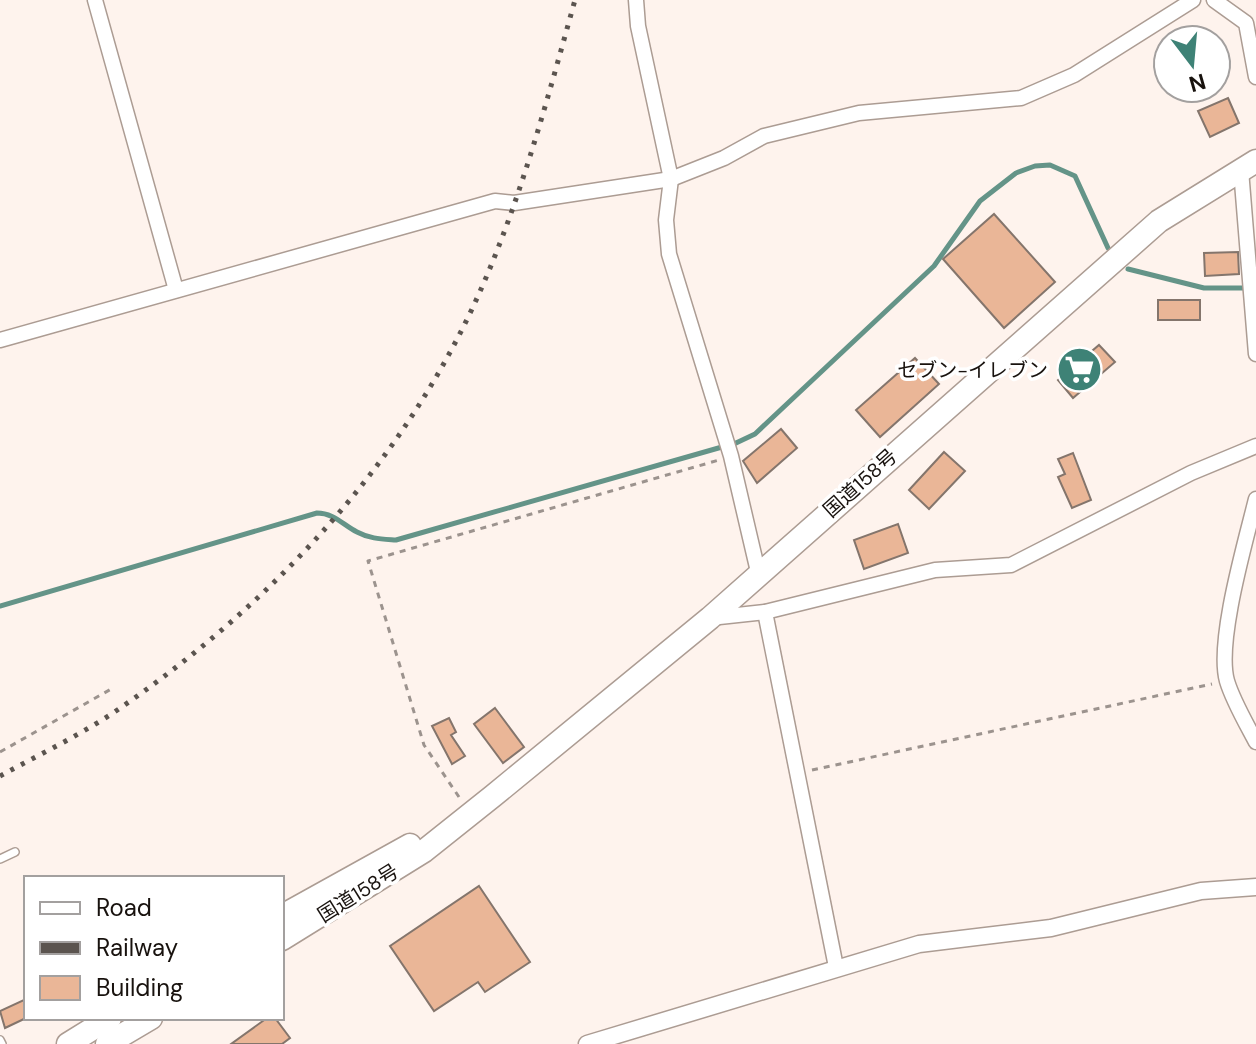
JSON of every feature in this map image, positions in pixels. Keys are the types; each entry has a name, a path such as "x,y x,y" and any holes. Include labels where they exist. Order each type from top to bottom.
{"highway":[{"name":"国道158号","path":"284,938 391,873 470,814 759,576 1159,221 1249,166"},
{"name":"国道158号","path":"284,915 470,814"},
{"path":"68,1044 107,1020"},
{"path":"107,1044 148,1020"}],"street":[{"path":"95,0 176,290"},
{"path":"636,0 638,26 671,179 666,220 669,254 729,448 759,576"},
{"path":"0,340 495,201 527,201 671,179 724,158 764,136 859,113 1021,98 1074,75 1193,0"},
{"path":"1214,0 1251,18 1256,77"},
{"path":"1249,166 1256,354"},
{"path":"710,618 765,612 935,570 1011,565 1178,479 1256,446"},
{"path":"1256,499 1237,571 1225,662 1227,681 1256,742"},
{"path":"765,612 836,967"},
{"path":"587,1044 919,944 1051,928 1170,896 1228,887 1256,887"}],"lane":[{"path":"0,859 15,852"}],"path":[{"path":"470,814 424,745 368,561 729,448"},
{"path":"797,773 1227,681"},
{"path":"0,752 113,688"}],"building":[{"path":"1214,104 1231,104 1239,123 1210,137 1198,111"},
{"path":"994,214 1055,282 1004,328 943,259"},
{"path":"1238,252 1239,274 1205,276 1204,253"},
{"path":"1158,300 1200,300 1200,320 1158,320"},
{"path":"1099,345 1115,362 1073,398 1058,380"},
{"path":"915,358 939,384 880,437 856,410"},
{"path":"781,429 797,448 757,483 743,461"},
{"path":"944,452 965,471 929,509 909,490"},
{"path":"1073,453 1091,500 1072,508 1058,477 1065,474 1058,459"},
{"path":"898,524 908,553 864,569 854,540"},
{"path":"495,708 524,747 503,763 474,724"},
{"path":"449,718 456,732 451,735 465,756 452,764 432,726"},
{"path":"479,886 530,962 485,992 478,982 434,1011 390,946"},
{"path":"24,1000 24,1019 5,1028 0,1011"},
{"path":"264,1020 276,1020 290,1038 282,1044 231,1044"}],"waterway":[{"path":"0,606 317,513 333,517 367,536 396,540 736,443 755,434 934,266 980,201 1016,173 1035,166 1050,165 1075,176 1108,248"},
{"path":"1128,269 1204,288 1247,288"}],"railway":[{"path":"0,776 96,724 179,665 279,577 325,529 367,478 441,368 472,309 530,157 575,0"}],"place":[{"name":"セブン-イレブン","path":"1079,370"}]}
